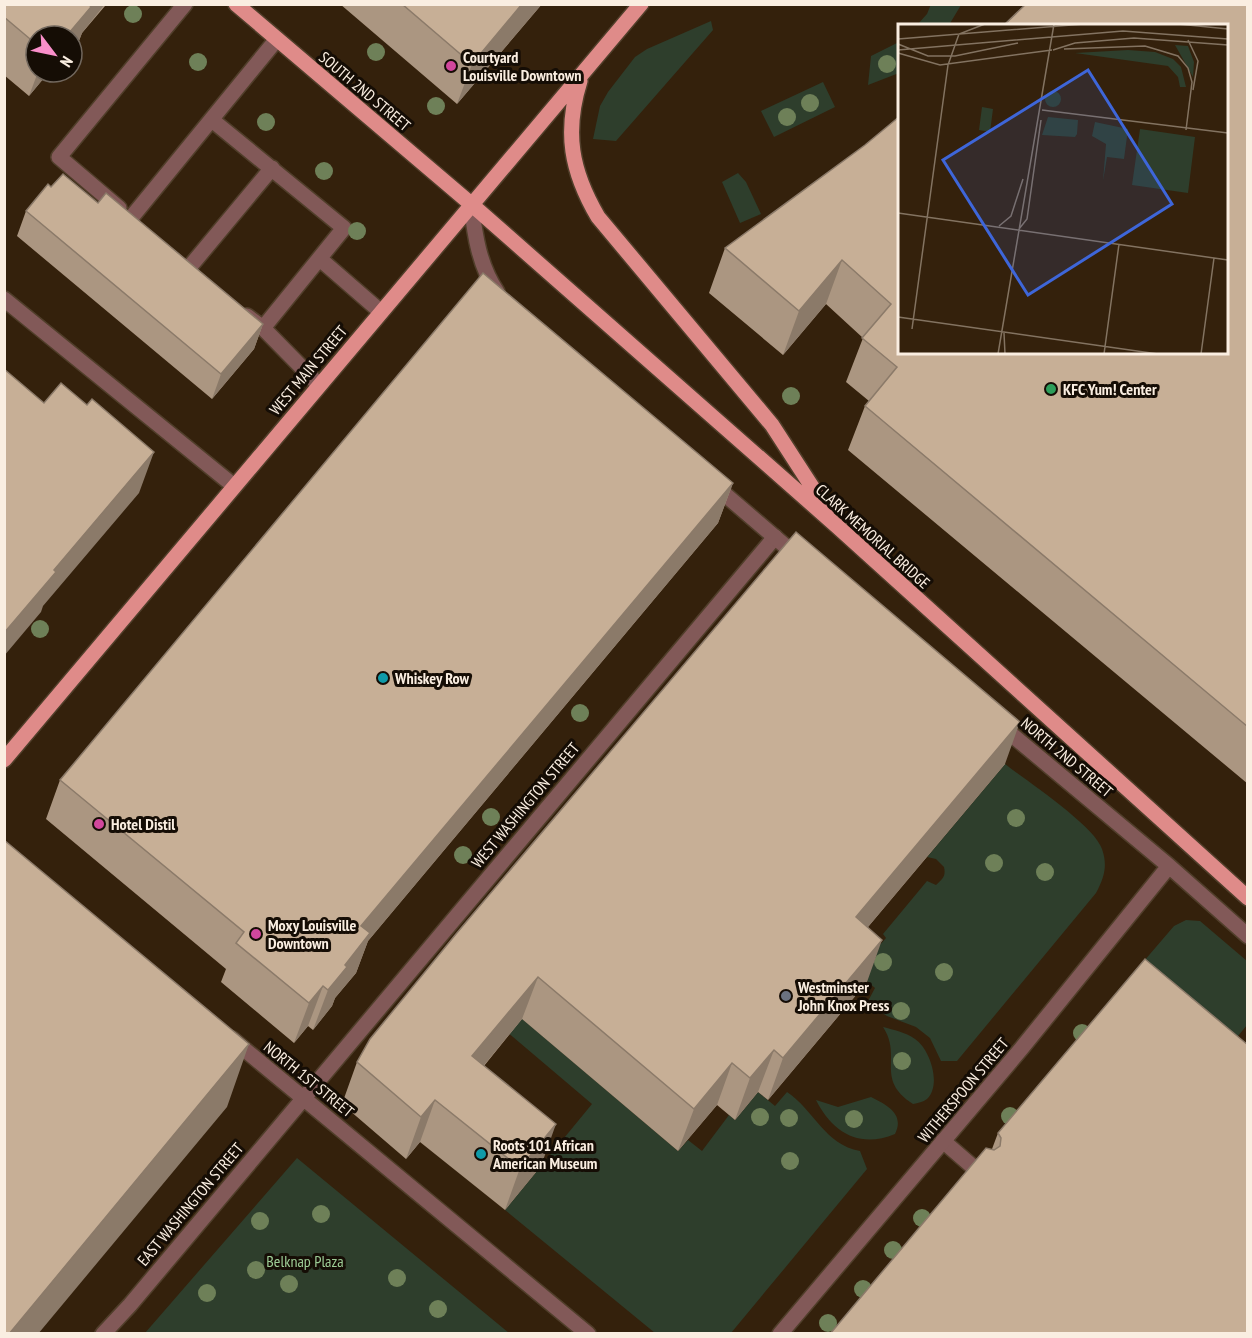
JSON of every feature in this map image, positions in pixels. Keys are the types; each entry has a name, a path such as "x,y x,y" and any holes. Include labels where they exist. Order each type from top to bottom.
{"main road":[{"name":"SOUTH 2ND STREET","path":"236,4 471,204"},
{"name":"WEST MAIN STREET","path":"4,760 641,4"},
{"path":"582,75 571,121 571,144 576,170 585,194 603,223 772,425 838,527"},
{"name":"CLARK MEMORIAL BRIDGE","path":"471,204 838,527 1248,898"}],"street":[{"path":"185,4 59,157 135,222 277,39"},
{"path":"212,120 344,228 263,328"},
{"path":"188,269 272,168"},
{"path":"471,204 476,244 486,276 507,309"},
{"path":"320,259 381,312"},
{"path":"4,299 234,486"},
{"path":"235,306 263,328 319,385"},
{"path":"703,476 810,567"},
{"name":"WEST WASHINGTON STREET","path":"303,1097 774,537"},
{"name":"NORTH 2ND STREET","path":"990,716 1169,866 1248,936"},
{"name":"WITHERSPOON STREET","path":"780,1334 1021,1049 1169,866"},
{"name":"NORTH 1ST STREET","path":"218,1028 588,1334"},
{"name":"EAST WASHINGTON STREET","path":"103,1334 130,1305 303,1097"},
{"path":"943,1142 980,1173"}],"green space":[{"path":"931,4 961,4 950,24 918,24 927,14"},
{"path":"711,21 713,30 616,141 593,139 600,106 635,57 647,49"},
{"path":"898,42 898,73 868,85 871,56"},
{"path":"823,82 835,107 774,137 761,111"},
{"path":"738,173 746,182 761,214 740,223 722,182"},
{"path":"1005,764 1087,828 1102,849 1105,861 1104,872 1096,893 957,1061 941,1061 930,1038 916,1027 887,1016 867,1003 875,988 856,972 886,938 883,934 927,881 936,885 942,879 945,873 944,867 936,859 927,857"},
{"path":"1186,920 1200,921 1247,961 1247,1025 1217,1062 1126,982 1174,926"},
{"path":"454,961 678,1151 688,1140 702,1151 729,1115 735,1120 758,1092 775,1106 787,1092 838,1142 860,1151 867,1169 731,1333 655,1333 505,1210 592,1104 441,976"},
{"path":"883,1027 915,1039 925,1051 934,1076 934,1085 927,1099 913,1104 901,1095 895,1086 892,1077 891,1048"},
{"path":"871,1097 893,1111 898,1121 895,1134 870,1140 848,1135 830,1121 816,1100 838,1107"},
{"name":"Belknap Plaza","path":"297,1158 509,1333 145,1333"}],"building":[{"path":"4,4 89,4 91,7 77,24 24,24 24,34 4,17"},
{"path":"402,4 522,4 472,64"},
{"name":"KFC Yum! Center","path":"1026,4 1248,4 1248,727 865,406 897,367 862,338 891,304 842,260 799,311 725,248 865,145 898,118 898,354 1228,354 1228,24 1005,24"},
{"path":"63,174 98,203 106,193 263,324 221,374 26,211 48,184 51,187"},
{"path":"483,273 733,483 361,926 370,933 328,990 323,986 309,1003 236,943 244,932 60,780"},
{"path":"4,369 44,403 61,383 87,405 92,399 154,452 4,633"},
{"path":"796,532 1020,722 856,917 882,940 783,1058 774,1050 750,1078 732,1063 694,1109 538,977 472,1056 556,1124 520,1168 435,1100 421,1117 357,1062 370,1039"},
{"path":"4,840 249,1044 9,1334 4,1334"},
{"path":"1145,959 1248,1045 1248,1334 830,1334 986,1148 994,1150 1000,1146 1001,1138 998,1133"}],"place":[{"name":"Courtyard Louisville Downtown","path":"451,66"},
{"name":"KFC Yum! Center","path":"1051,389"},
{"name":"Whiskey Row","path":"383,678"},
{"name":"Hotel Distil","path":"99,824"},
{"name":"Moxy Louisville Downtown","path":"256,934"},
{"name":"Westminster John Knox Press","path":"786,996"},
{"name":"Roots 101 African American Museum","path":"481,1154"}]}
